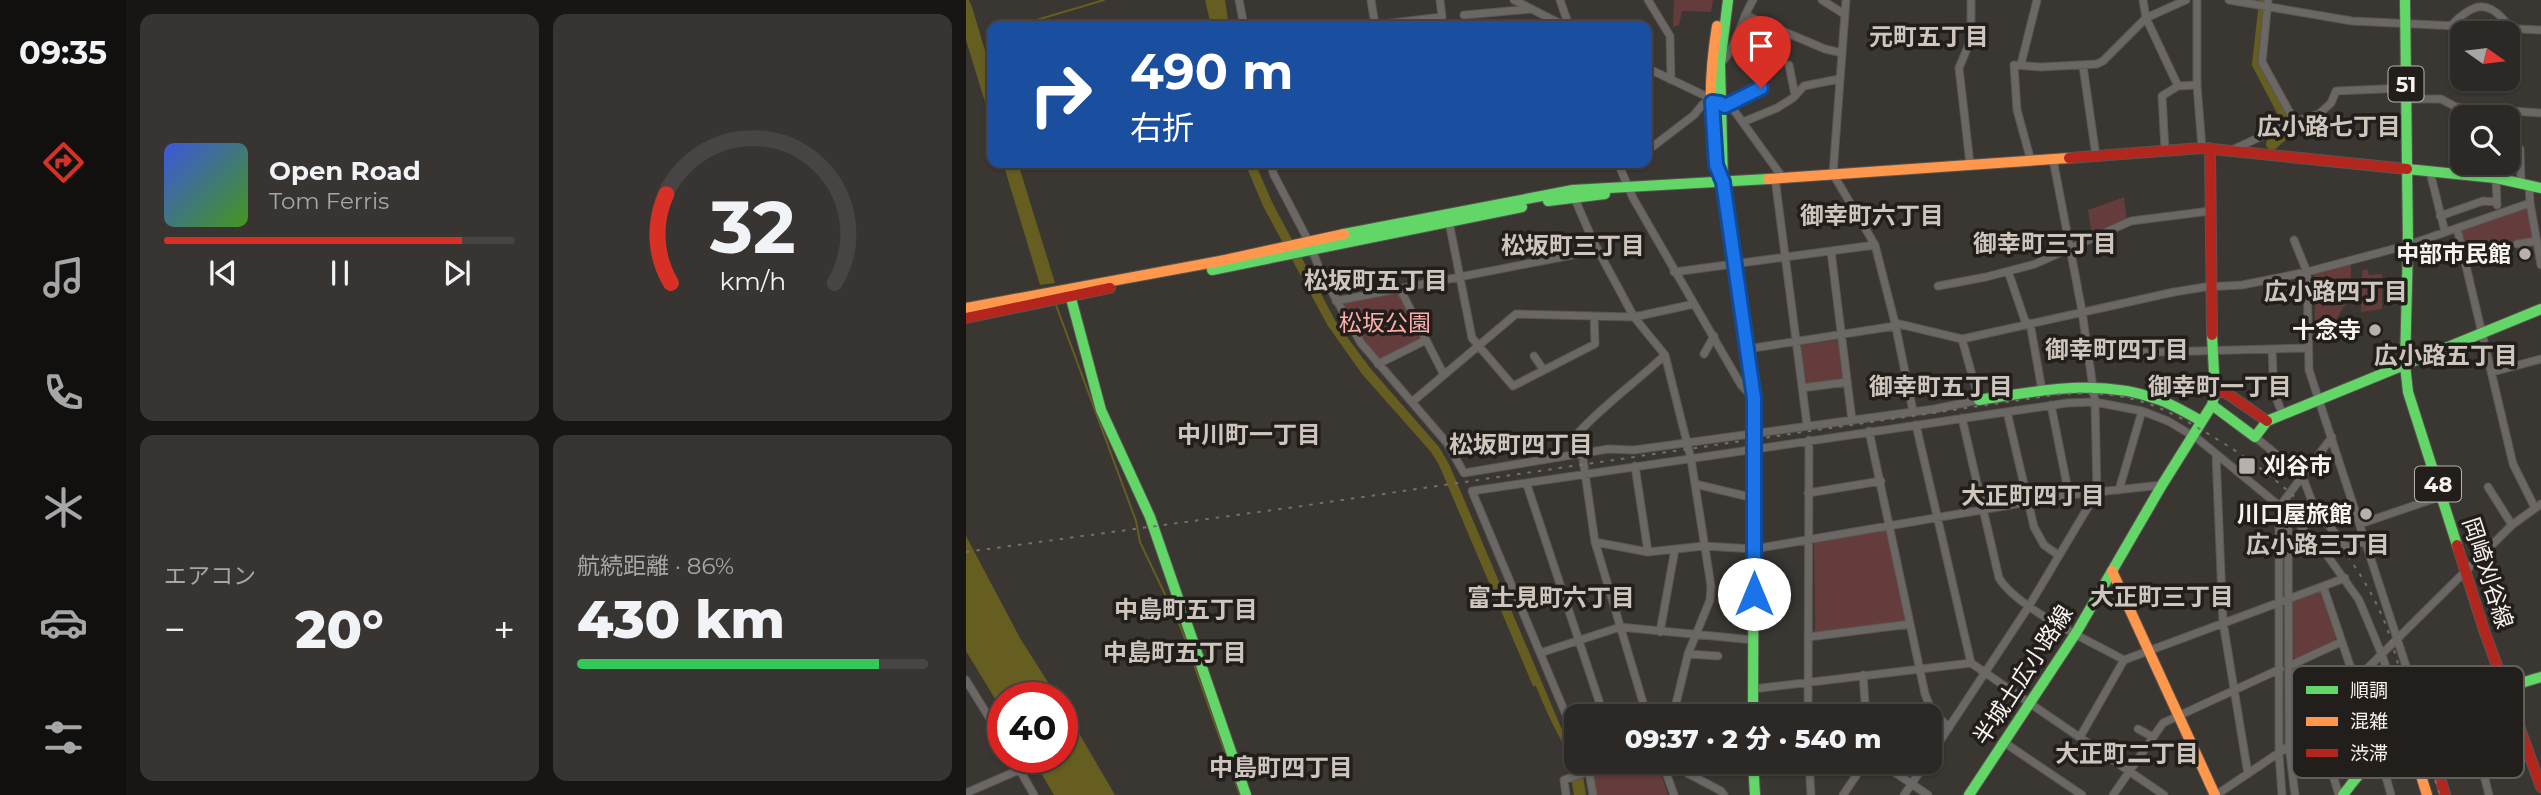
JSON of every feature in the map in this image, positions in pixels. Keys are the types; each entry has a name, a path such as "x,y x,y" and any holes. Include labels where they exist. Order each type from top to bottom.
{"street":[{"path":"1239,0 1243,21"},
{"path":"1371,0 1374,21"},
{"path":"1408,21 1442,17 1440,0"},
{"path":"1514,0 1557,21"},
{"path":"1560,0 1566,21"},
{"path":"1648,0 1670,36 1671,80"},
{"path":"1717,103 1714,42 1721,0"},
{"path":"1728,0 1717,103 1716,165 1723,182 1754,398 1753,704"},
{"path":"1720,64 1730,53 1753,0"},
{"path":"1822,0 1844,14"},
{"path":"1846,0 1833,174 1874,245 1895,325 1913,411"},
{"path":"1970,164 1959,68 1971,39 1971,0"},
{"path":"2021,64 2037,0"},
{"path":"2143,0 2146,18 2178,86"},
{"path":"2031,161 2017,110 2014,65 2083,66 2103,61 2146,18 2186,0"},
{"path":"2197,0 2197,85 2206,148 2210,211 2215,392 2212,405 2302,475 2314,507 2346,547 2365,541"},
{"path":"2229,0 2266,4 2352,21 2450,26"},
{"name":"51","path":"2405,0 2407,169"},
{"path":"2455,21 2460,14 2480,3 2488,3 2498,10 2505,21"},
{"path":"2266,4 2262,62 2292,123"},
{"path":"1464,15 1532,9"},
{"path":"1745,15 1825,49 1842,53"},
{"path":"2520,29 2541,30"},
{"path":"1789,65 1795,95"},
{"path":"2083,66 2096,156"},
{"path":"1652,70 1732,109 1779,178 1807,425"},
{"path":"1743,122 1777,107 1804,86 1839,79"},
{"path":"2165,150 2162,96 2178,86 2197,85"},
{"path":"1652,146 1694,115 1703,104 1717,103 1761,88"},
{"path":"2234,150 2292,123 2319,114 2331,103 2336,91 2407,93 2441,99 2456,107 2541,113"},
{"path":"966,318 1064,293 1220,261 1276,253 1573,190 2206,148 2496,178 2541,188"},
{"path":"2520,149 2541,265"},
{"path":"1942,738 2029,606 2097,492 2095,402 2082,311 2053,159"},
{"path":"1272,168 1336,300 1361,343 1447,443 1464,473 1608,449 1634,450 2042,390 2092,386 2139,393 2174,406 2201,421"},
{"path":"1623,168 1628,188 1674,272 1741,385 1754,398"},
{"name":"岡崎刈谷線","path":"2407,169 2408,245 2404,365 2408,392 2465,573 2498,666"},
{"path":"2430,172 2445,232"},
{"path":"2496,178 2499,213"},
{"path":"1309,246 1574,197 1619,193 1628,188"},
{"path":"1574,197 1633,317 1665,355 1691,459 1711,586 1710,600 1688,654 1676,704"},
{"path":"2440,216 2483,201 2496,202"},
{"path":"1747,349 1841,336 1895,325 1962,339 2082,311 2210,286 2242,285 2307,272 2408,245 2530,203"},
{"path":"1938,286 2035,264 2131,221 2210,211"},
{"path":"1449,222 1472,338 1513,386 1595,344 1594,316"},
{"path":"2371,666 2512,525 2538,506 2513,464 2457,228"},
{"path":"2294,240 2307,272 2309,370 2407,666"},
{"path":"2517,244 2537,241"},
{"path":"1674,272 1874,245"},
{"path":"1336,300 1598,250"},
{"path":"1831,251 1852,420"},
{"path":"2008,271 2018,307 2028,323 2042,390"},
{"path":"1400,289 1444,375"},
{"path":"1064,293 1101,410 1150,517 1246,795"},
{"path":"966,308 1043,298"},
{"path":"1412,402 1516,314 1633,317 1694,304"},
{"path":"2255,437 2267,421 2541,309"},
{"path":"1704,354 1714,336"},
{"path":"1962,339 1979,400"},
{"path":"1378,363 1426,340"},
{"path":"2088,354 2308,348"},
{"path":"2272,350 2274,393 2283,415"},
{"path":"1643,704 1595,542 1579,432 1606,403 1638,380 1665,355"},
{"path":"1534,356 1542,369"},
{"path":"2491,372 2541,359"},
{"path":"1741,385 1749,385 1751,379"},
{"path":"1802,388 1847,382"},
{"path":"2215,392 2225,392 2267,421"},
{"path":"1564,710 1472,491 1527,485 1869,431 2051,405 2095,402 2142,411 2168,421 2192,435 2288,513 2345,578 2359,600 2386,666"},
{"path":"2051,405 2069,495"},
{"name":"半城土広小路線","path":"1969,795 2076,633 2212,405"},
{"path":"2119,490 2142,411"},
{"path":"2007,412 2027,502 2038,537 2058,555"},
{"path":"1962,418 1999,578 2005,588 2029,606 2124,660"},
{"path":"1916,425 1971,663"},
{"path":"1869,431 1930,704"},
{"path":"2282,795 2279,754 2280,506 2332,437"},
{"path":"1808,704 1809,440"},
{"path":"2216,454 2223,622 2248,774"},
{"path":"1634,466 1648,552"},
{"path":"1808,494 1881,481"},
{"path":"1695,484 1754,498"},
{"path":"1527,485 1600,704"},
{"path":"1595,542 1648,552 1704,546 1754,549 2069,495 2162,485"},
{"path":"2488,487 2512,525"},
{"path":"2360,524 2442,496"},
{"path":"2288,513 2289,746 2292,770"},
{"path":"1660,632 1675,549"},
{"path":"2112,571 2216,795 2292,743"},
{"path":"2080,737 2124,660 2345,578"},
{"path":"2323,586 2350,666"},
{"path":"1808,637 1910,624"},
{"path":"1540,653 1620,627 1754,640"},
{"path":"2288,666 2341,642"},
{"path":"1688,654 1718,656"},
{"path":"1753,689 1971,663 2164,795"},
{"path":"2113,795 2163,723 2280,670"},
{"path":"1863,675 1865,704"},
{"path":"2524,682 2541,677"},
{"path":"966,680 987,714"},
{"path":"1942,721 1949,728"},
{"path":"2138,729 2153,737"},
{"name":"岡崎刈谷線","path":"2524,739 2541,787"},
{"path":"2005,743 2082,795"},
{"path":"966,793 1012,773"},
{"path":"1021,773 1034,795"},
{"path":"1566,795 1564,780 1582,774"},
{"path":"1588,774 1593,795"},
{"path":"1667,774 1674,795"},
{"path":"1690,774 1724,795"},
{"path":"1754,774 1755,795"},
{"path":"1810,774 1811,795"},
{"path":"1843,795 1857,774"},
{"path":"1897,774 1928,795"},
{"path":"1904,795 1919,774"},
{"path":"2335,778 2341,795"},
{"path":"2341,795 2355,778"},
{"path":"2386,778 2391,795"},
{"path":"2422,778 2427,795"},
{"path":"2440,778 2445,795"},
{"path":"2485,778 2489,795"}],"green space":[{"path":"1674,0 1713,0 1711,12 1682,11 1679,25 1673,27"},
{"path":"2124,197 2127,222 2092,236 2088,210"},
{"path":"2525,207 2529,209 2534,239 2515,242 2511,254 2468,264 2459,229"},
{"path":"2351,264 2351,295 2334,323 2315,322 2314,273"},
{"path":"2367,269 2369,275 2382,274 2382,309 2361,312 2362,271"},
{"name":"松坂公園","path":"1398,293 1422,340 1380,359 1363,339 1342,303"},
{"path":"1838,340 1844,379 1806,384 1801,345"},
{"path":"1887,530 1906,623 1815,633 1814,542"},
{"path":"2321,592 2335,641 2296,659 2292,657 2293,600"},
{"path":"1593,774 1661,774 1668,795 1597,795"}],"shaded area":[{"path":"966,0 969,0 987,57 987,109 966,40"},
{"path":"1205,0 1225,0 1228,21 1210,21"},
{"path":"1005,168 1020,168 1055,283 1040,285"},
{"path":"1247,168 1257,168 1273,204 1336,322 1370,368 1439,447 1449,464 1564,734 1564,744 1536,686 1533,686 1439,465 1431,452 1362,374 1328,326 1263,206"},
{"path":"966,536 1020,638 1048,682 987,682 987,686 966,651"},
{"path":"1078,731 1115,795 1054,795 1041,773 1078,773"}],"waterway":[{"path":"1033,21 1104,0"},
{"path":"2265,2 2258,64 2290,125 2272,144"},
{"path":"1056,305 1136,521 1140,542 1181,628 1240,795"},
{"path":"1577,774 1580,795"}],"railway":[{"path":"966,552 1295,507 2061,394 2086,393 2127,398 2162,409 2246,458 2295,497 2337,542 2356,568 2385,623 2398,666"},
{"path":"2434,778 2440,795"}],"traffic: fast":[{"path":"1728,0 1720,64 1723,182 1754,398 1753,704"},
{"path":"2405,0 2408,245 2405,365 2408,392 2457,545"},
{"path":"2407,169 2496,178 2541,188"},
{"path":"1344,234 1573,190 1768,179"},
{"path":"1548,201 1605,194"},
{"path":"1212,270 1522,207"},
{"path":"1069,291 1101,410 1150,517 1246,795"},
{"path":"2212,405 2255,437 2267,421 2541,309"},
{"path":"1969,795 2076,633 2212,405 2215,392 2212,335"},
{"path":"1979,400 2068,388 2113,389 2157,399 2201,421"},
{"path":"2524,682 2541,677"},
{"path":"1754,774 1755,795"},
{"path":"2343,795 2357,778"}],"traffic: slow":[{"path":"1717,26 1712,63 1711,120 1721,176"},
{"path":"1768,179 2069,158"},
{"path":"966,308 1220,261 1344,234"},
{"path":"2112,571 2215,795"},
{"path":"2422,778 2427,795"}],"traffic: jam":[{"path":"2069,158 2202,148 2407,169"},
{"path":"2210,148 2212,335"},
{"path":"966,318 1110,288"},
{"path":"2215,392 2225,392 2267,421"},
{"path":"2457,545 2497,666"},
{"path":"2524,740 2541,787"},
{"path":"2440,778 2445,795"}],"place":[{"name":"中部市民館","path":"2525,254"},
{"name":"十念寺","path":"2375,330"},
{"name":"刈谷市","path":"2247,466"},
{"name":"川口屋旅館","path":"2366,514"}],"district":[{"name":"元町五丁目","path":"1929,36"},
{"name":"広小路七丁目","path":"2329,126"},
{"name":"御幸町六丁目","path":"1872,215"},
{"name":"御幸町三丁目","path":"2045,243"},
{"name":"松坂町三丁目","path":"1573,245"},
{"name":"松坂町五丁目","path":"1376,280"},
{"name":"広小路四丁目","path":"2336,291"},
{"name":"御幸町四丁目","path":"2117,349"},
{"name":"広小路五丁目","path":"2446,355"},
{"name":"御幸町五丁目","path":"1941,386"},
{"name":"御幸町一丁目","path":"2220,386"},
{"name":"中川町一丁目","path":"1249,434"},
{"name":"松坂町四丁目","path":"1521,444"},
{"name":"大正町四丁目","path":"2033,495"},
{"name":"広小路三丁目","path":"2318,544"},
{"name":"大正町三丁目","path":"2162,596"},
{"name":"富士見町六丁目","path":"1551,597"},
{"name":"中島町五丁目","path":"1186,609"},
{"name":"中島町五丁目","path":"1175,652"},
{"name":"大正町二丁目","path":"2127,753"},
{"name":"中島町四丁目","path":"1281,767"}],"route":[{"path":"1754,594 1754,398 1723,182 1716,165 1712,102 1725,106 1761,88"}]}
